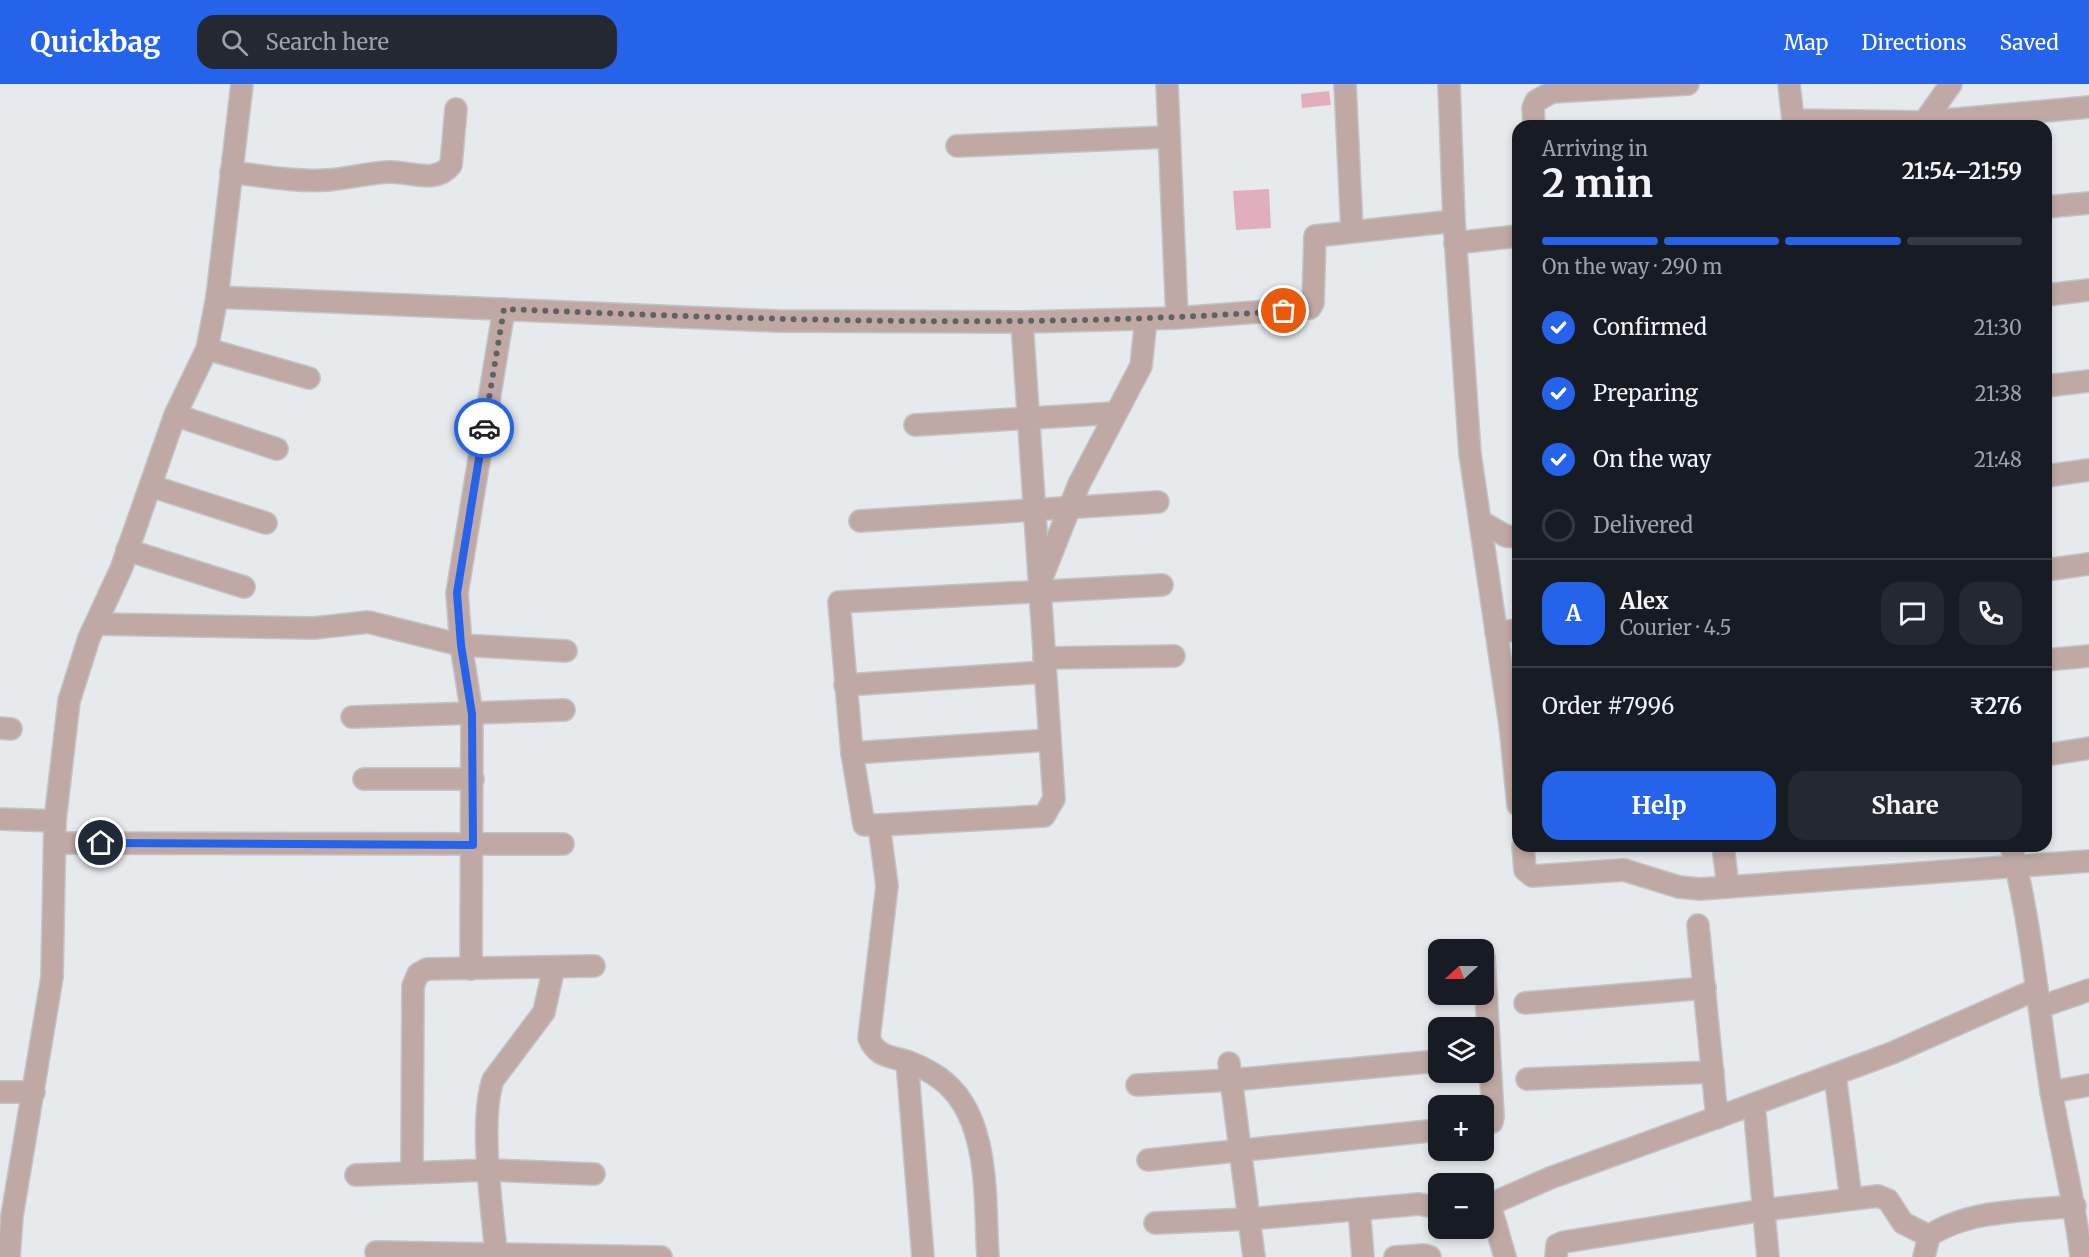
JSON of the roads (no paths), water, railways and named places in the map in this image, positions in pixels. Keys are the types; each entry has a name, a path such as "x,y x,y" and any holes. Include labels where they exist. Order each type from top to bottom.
{"street":[{"path":"9,1257 12,1216 52,978 55,820 69,701 89,638 121,569 175,415 207,349 218,297 242,84"},
{"path":"1167,84 1167,137 1177,318"},
{"path":"1345,84 1352,231"},
{"path":"1449,84 1455,243 1470,454 1496,632 1512,715"},
{"path":"1534,120 1533,108 1536,101 1552,92 1688,84"},
{"path":"1789,84 1793,120"},
{"path":"1928,120 1951,84"},
{"path":"1964,120 2089,107"},
{"path":"231,172 299,181 341,179 365,173 392,172 433,176 445,172 451,165 456,109"},
{"path":"957,146 1167,137"},
{"path":"2052,206 2089,203"},
{"path":"218,297 777,321 1022,322 1177,318 1310,308 1313,303 1315,236 1454,221"},
{"path":"1455,243 1512,237"},
{"path":"2052,294 2089,291"},
{"path":"471,969 472,714 461,645 457,593 504,309"},
{"path":"1039,588 1070,508 1115,413 1141,366 1146,319"},
{"path":"1022,322 1039,588 1045,665 1049,740 1054,799 1044,816 864,825 852,753 839,602 1039,588 1162,585"},
{"path":"207,349 309,378"},
{"path":"2052,385 2089,381"},
{"path":"915,425 1115,413"},
{"path":"175,415 277,449"},
{"path":"2052,475 2089,470"},
{"path":"151,486 267,523"},
{"path":"860,521 1158,502"},
{"path":"1480,521 1506,536 1512,536"},
{"path":"127,550 244,587"},
{"path":"2052,569 2089,564"},
{"path":"96,624 314,628 368,622 461,645 566,651"},
{"path":"1496,632 1512,631"},
{"path":"845,685 1045,665 1174,656"},
{"path":"2052,659 2089,656"},
{"path":"352,717 564,710"},
{"path":"852,753 1049,740"},
{"path":"2052,754 2089,748"},
{"path":"364,779 473,779"},
{"path":"0,819 55,820"},
{"path":"879,825 887,886 869,1038 873,1048 884,1056 907,1061 939,1077 962,1101 970,1117 982,1162 988,1257"},
{"path":"55,843 563,844"},
{"path":"1523,852 1525,870 1532,876 1624,870 1679,886 1728,887 2089,861"},
{"path":"1725,852 1728,887"},
{"path":"2013,852 2039,998 2051,1092 2080,1212 2081,1257"},
{"path":"1698,925 1717,1118"},
{"path":"412,1171 413,986 418,974 428,969 594,966"},
{"path":"496,1253 489,1170 488,1093 493,1080 544,1012 554,967"},
{"path":"1525,1003 1705,988"},
{"path":"1494,1203 1550,1178 2039,998 2089,990"},
{"path":"907,1061 923,1257"},
{"path":"1137,1085 1230,1072 1428,1062"},
{"path":"1527,1079 1713,1071"},
{"path":"1230,1072 1254,1257"},
{"path":"1835,1075 1851,1199"},
{"path":"2051,1092 2089,1085"},
{"path":"0,1092 34,1092"},
{"path":"1754,1104 1768,1257"},
{"path":"1148,1160 1428,1131"},
{"path":"356,1174 489,1170 594,1174"},
{"path":"1556,1257 1557,1245 1564,1242 1764,1210 1883,1197 1888,1200 1903,1222 1929,1236"},
{"path":"1155,1223 1249,1219 1419,1204 1428,1206"},
{"path":"1359,1209 1364,1257"},
{"path":"1924,1257 1929,1236 1946,1227 1984,1216 2080,1212"},
{"path":"1494,1226 1505,1257"},
{"path":"376,1252 661,1257"},
{"path":"1395,1257 1424,1254 1430,1257"}]}
